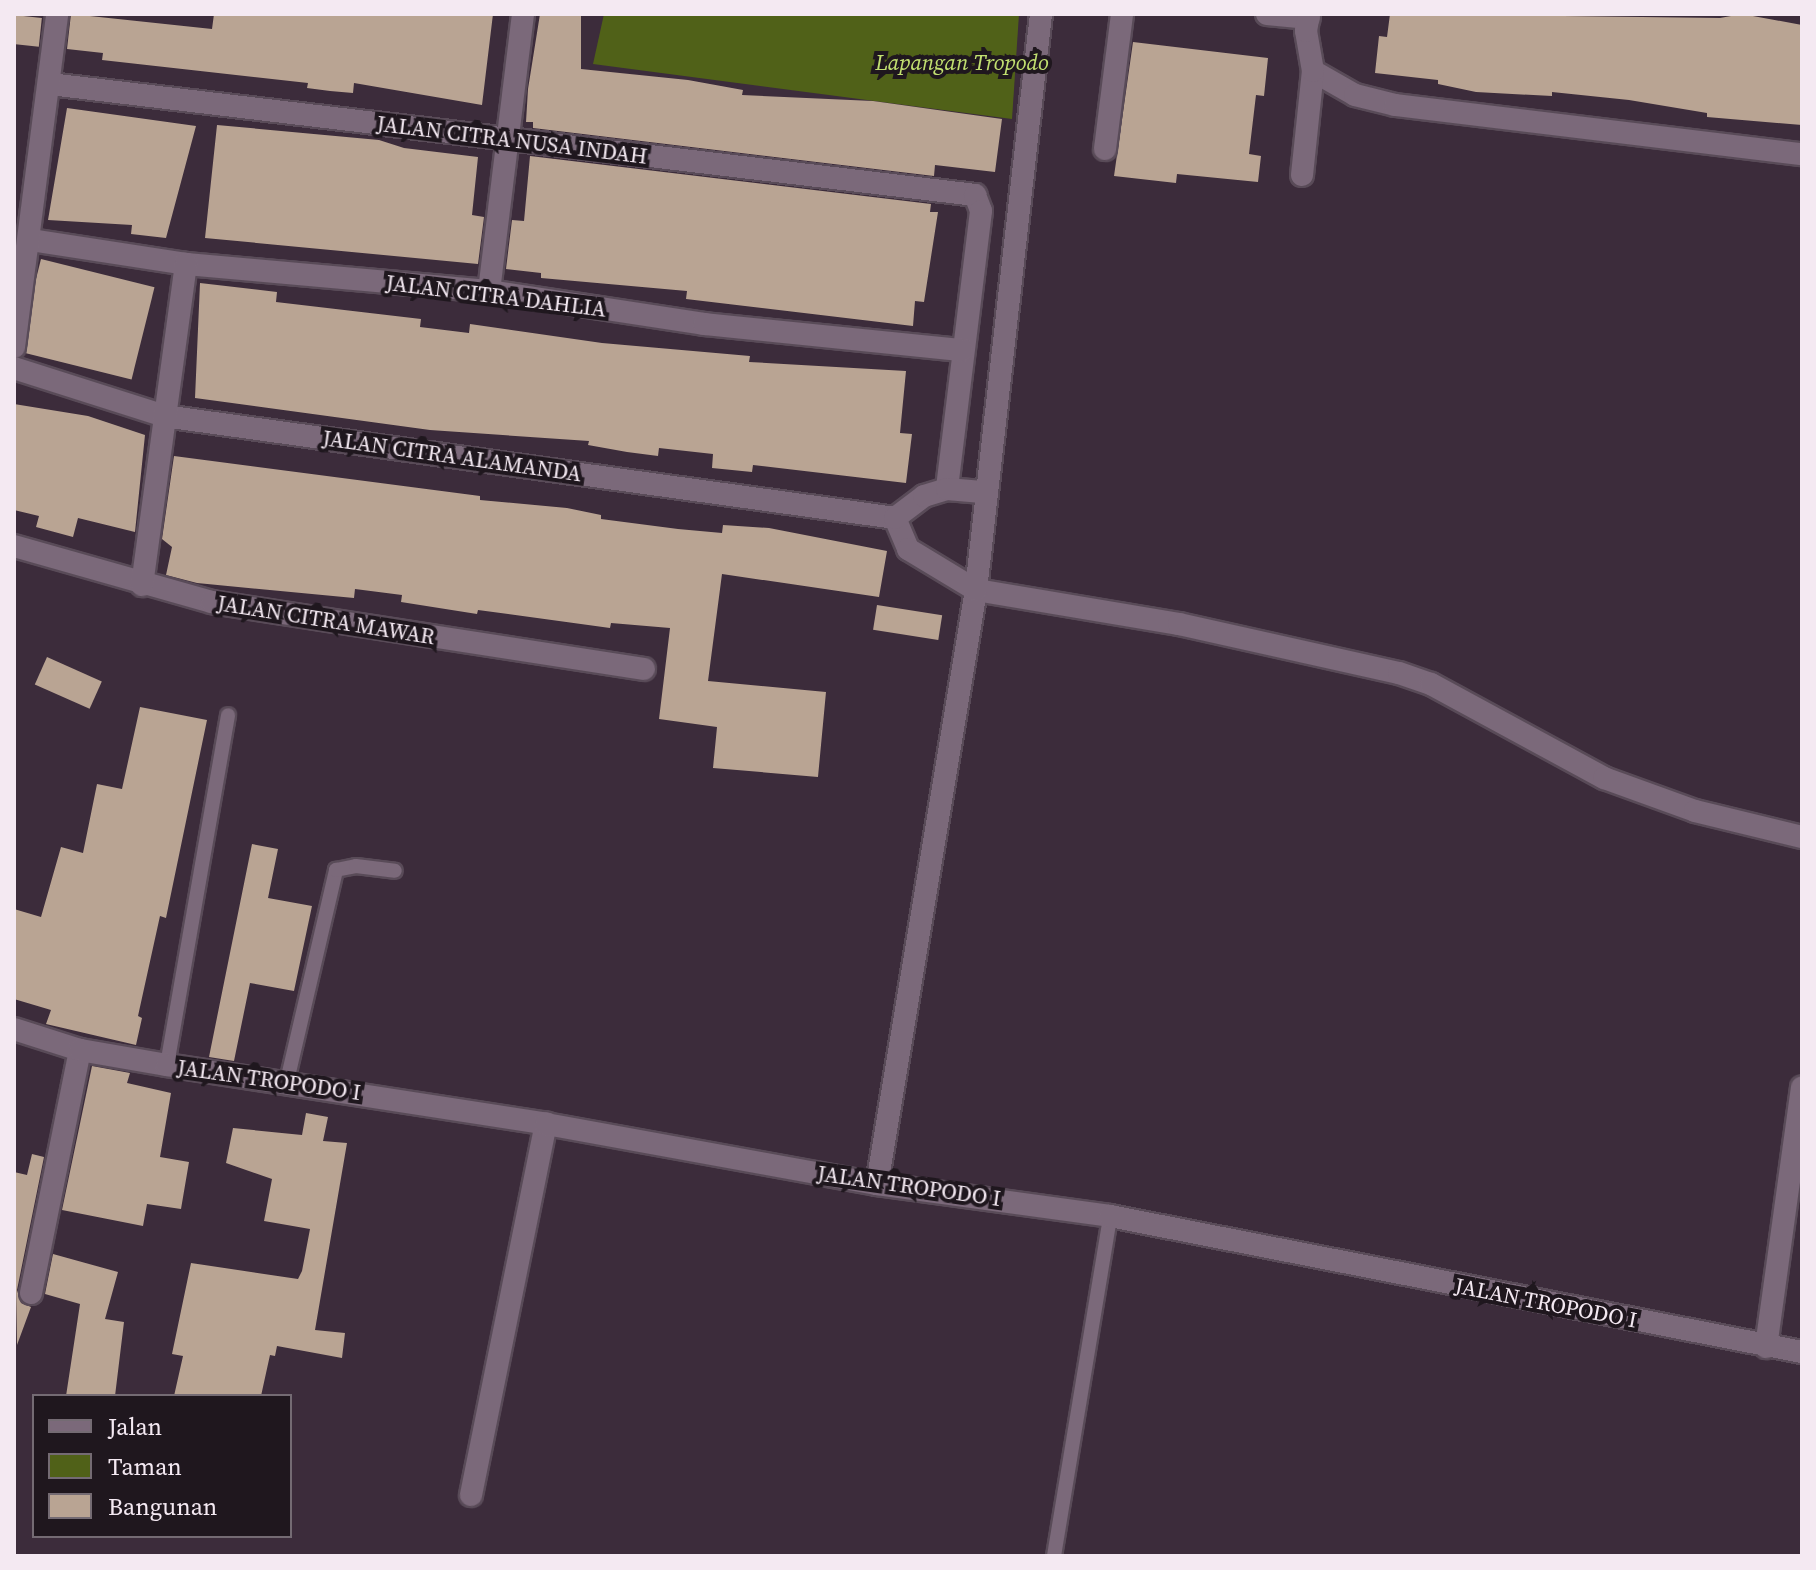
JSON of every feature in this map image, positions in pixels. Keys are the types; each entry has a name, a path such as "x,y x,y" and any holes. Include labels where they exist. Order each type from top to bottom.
{"street":[{"path":"14,347 31,240 57,14"},
{"path":"489,291 523,14"},
{"path":"877,1184 976,590 985,492 1024,200 1041,14"},
{"path":"1105,149 1122,14"},
{"path":"1267,14 1309,16 1313,71 1302,175"},
{"path":"1313,71 1355,95 1395,105 1802,154"},
{"name":"JALAN CITRA NUSA INDAH","path":"50,84 975,195 981,211 962,350"},
{"name":"JALAN CITRA DAHLIA","path":"31,240 186,264 489,291 704,324 962,350"},
{"path":"142,585 186,264"},
{"path":"947,489 962,350"},
{"name":"JALAN CITRA ALAMANDA","path":"14,368 164,416 895,518"},
{"path":"985,492 947,489 924,496 895,518 908,549 976,590 1179,624 1399,673 1431,684 1604,778 1695,811 1802,837"},
{"name":"JALAN CITRA MAWAR","path":"14,546 142,585 212,602 644,669"},
{"name":"JALAN TROPODO I","path":"14,1029 80,1050 167,1065 287,1081 546,1124 877,1184 1110,1216 1802,1352"},
{"path":"31,1293 80,1050"},
{"path":"1766,1347 1802,1087"},
{"path":"471,1495 546,1124"}],"lane":[{"path":"167,1065 228,715"},
{"path":"287,1081 336,870 356,866 395,871"},
{"path":"1054,1556 1110,1216"}],"green space":[{"name":"Lapangan Tropodo","path":"604,14 1019,14 1012,119 593,64"}],"building":[{"path":"71,14 212,29 214,14 493,14 482,105 354,83 353,93 330,91 307,88 308,83 102,60 103,53 67,49"},
{"path":"540,14 581,14 581,69 688,80 743,90 742,95 873,101 1002,119 995,172 935,165 934,176 533,128 533,122 526,122 528,89"},
{"path":"1390,14 1720,18 1742,14 1802,25 1802,125 1707,117 1707,113 1629,100 1552,92 1552,96 1476,92 1438,84 1438,80 1375,73 1379,36 1387,37"},
{"path":"14,15 42,18 39,47 14,44"},
{"path":"1133,42 1268,58 1264,96 1256,95 1249,154 1261,156 1258,182 1177,174 1176,183 1114,176"},
{"path":"67,108 196,126 166,238 131,234 132,225 48,220"},
{"path":"217,125 379,140 404,148 478,157 472,215 484,217 478,264 205,238"},
{"path":"530,156 931,204 930,212 938,212 924,302 915,301 913,326 686,299 687,291 541,278 541,273 506,269 512,220 524,221"},
{"path":"41,259 155,287 132,379 18,351"},
{"path":"200,283 277,292 276,302 421,319 420,327 469,333 470,324 602,343 750,356 749,362 906,371 900,433 912,434 906,483 753,465 752,472 712,468 713,454 659,448 658,456 588,445 589,441 430,430 195,398"},
{"path":"14,404 88,416 145,435 135,532 78,518 73,537 36,527 39,516 14,510"},
{"path":"174,456 480,496 480,500 567,508 601,515 601,519 678,529 722,533 723,525 769,528 887,551 879,597 722,574 708,681 826,692 818,777 713,768 717,727 659,719 670,628 611,623 610,628 478,610 477,614 401,602 402,595 355,589 354,598 197,583 166,575 172,547 162,539"},
{"path":"877,605 942,615 938,640 873,630"},
{"path":"47,657 102,681 90,709 35,684"},
{"path":"140,707 207,720 166,918 160,916 138,1016 142,1018 136,1045 46,1024 51,1010 14,999 14,909 41,917 61,847 83,853 97,784 122,789"},
{"path":"252,844 278,849 268,898 312,906 294,991 250,983 234,1061 209,1057"},
{"path":"92,1066 130,1073 127,1083 171,1093 160,1157 189,1162 181,1209 147,1204 143,1226 62,1210"},
{"path":"306,1113 328,1117 323,1141 347,1143 315,1330 345,1333 342,1358 277,1346 275,1356 270,1355 261,1394 174,1394 183,1356 172,1354 191,1263 298,1279 302,1271 310,1229 264,1221 272,1179 226,1163 233,1128 302,1135"},
{"path":"32,1154 44,1157 17,1290 21,1303 31,1307 17,1345 14,1172 27,1175"},
{"path":"53,1254 118,1272 105,1319 124,1322 115,1394 66,1394 80,1304 45,1294"}]}
